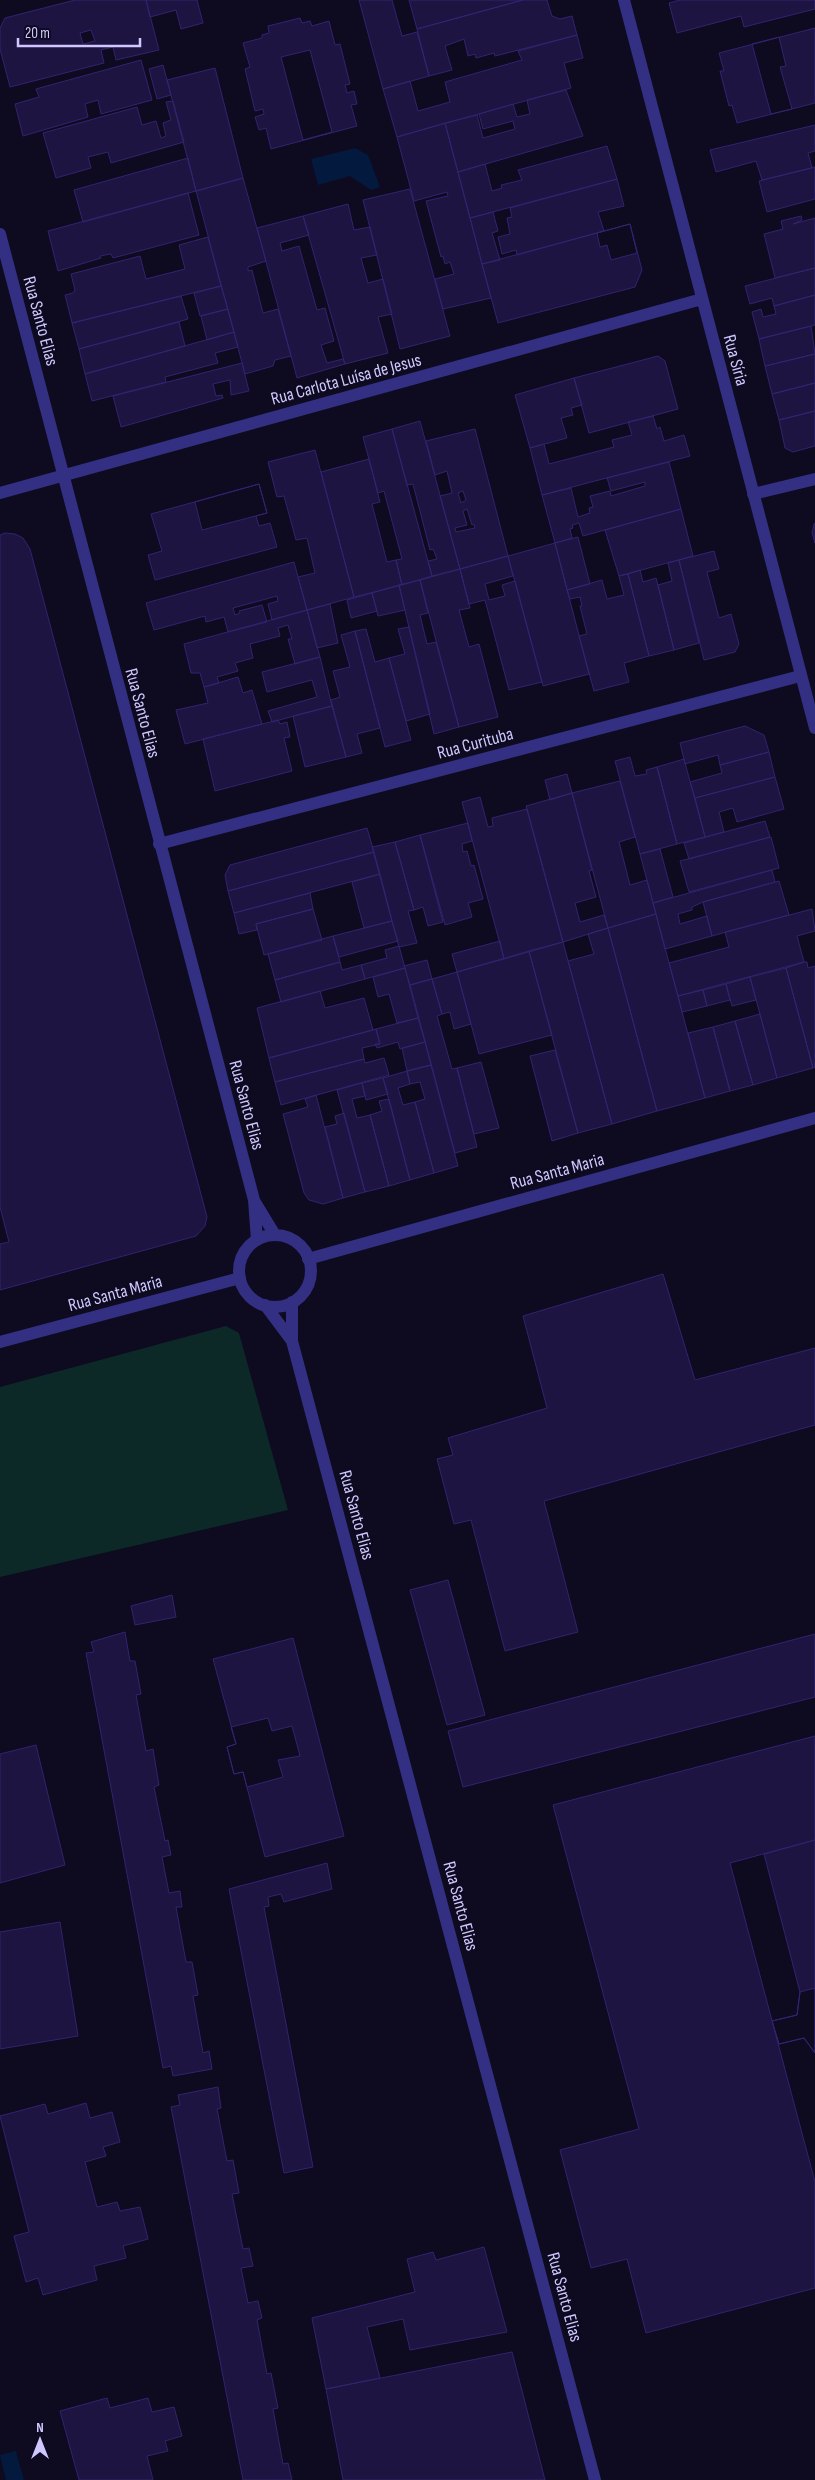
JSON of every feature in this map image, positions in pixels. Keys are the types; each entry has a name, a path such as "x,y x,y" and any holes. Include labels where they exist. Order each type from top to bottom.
{"street":[{"name":"Rua Síria","path":"624,0 815,728"},
{"name":"Rua Santo Elias","path":"0,234 254,1200 256,1240"},
{"name":"Rua Carlota Luísa de Jesus","path":"0,493 702,299"},
{"path":"753,494 815,479"},
{"name":"Rua Curituba","path":"159,844 800,676"},
{"name":"Rua Santa Maria","path":"308,1259 815,1118"},
{"name":"Rua Santo Elias","path":"254,1200 275,1235"},
{"path":"275,1235 284,1236 300,1245 308,1259 311,1275 308,1286 292,1302 274,1307 265,1305 248,1295 240,1278 242,1256 256,1240 275,1235"},
{"name":"Rua Santa Maria","path":"0,1342 240,1278"},
{"name":"Rua Santo Elias","path":"292,1302 292,1341 595,2480"},
{"name":"Rua Santo Elias","path":"265,1305 292,1341"}],"green space":[{"path":"226,1326 239,1333 288,1510 0,1577 0,1387"}],"water":[{"path":"355,148 368,155 380,187 371,190 350,176 318,185 311,159"},
{"path":"16,2451 24,2480 6,2480 0,2455"}],"building":[{"path":"75,0 146,0 159,50 116,60 113,47 101,50 104,63 10,87 0,49 0,28 5,18","holes":["91,30 95,41 83,44 80,33"]},
{"path":"146,0 197,0 203,23 181,29 176,10 150,17"},
{"path":"359,0 392,0 402,36 417,32 429,76 383,89"},
{"path":"409,0 523,0 417,29"},
{"path":"523,0 547,0 552,16 560,19 572,16 577,35 495,56 494,53 476,58 475,54 468,56 464,39 445,46 452,70 429,76 417,29"},
{"path":"680,0 815,0 815,9 744,27 741,16 677,33 669,3"},
{"path":"300,18 302,23 310,21 312,26 329,21 335,45 340,44 350,84 345,85 347,93 354,91 357,104 351,105 357,126 271,149 266,128 259,130 255,117 264,114 263,109 255,111 245,69 250,67 243,43 262,38 262,35 269,33 268,26"},
{"path":"815,28 815,103 737,123 732,105 729,106 720,71 724,71 719,53"},
{"path":"577,35 583,58 564,63 571,88 397,137 383,89 410,81 418,111 450,102 445,82 522,60 518,51"},
{"path":"779,37 786,66 780,67 792,109 771,114 752,44"},
{"path":"310,50 332,132 303,140 281,57"},
{"path":"141,60 152,100 101,114 98,100 85,104 88,117 23,136 15,104 39,97 36,89"},
{"path":"163,65 171,95 157,99 149,69"},
{"path":"215,68 243,178 196,191 167,80"},
{"path":"566,90 583,136 458,172 445,123 477,115 483,138 515,129 513,121 483,129 479,114 513,104 517,117 530,114 527,100"},
{"path":"173,101 184,142 111,163 108,152 88,157 91,168 56,178 43,133 137,107 142,125 156,121 161,138 166,136 163,123 171,120 166,102"},
{"path":"445,123 491,298 443,309 435,279 454,274 450,262 445,264 443,256 441,257 426,201 448,196 447,192 414,201 397,137"},
{"path":"815,125 815,151 808,153 812,168 762,180 756,161 716,172 710,150"},
{"path":"607,146 617,179 470,218 458,172 485,164 492,191 502,188 501,185 522,180 518,170"},
{"path":"188,158 196,191 83,222 74,190"},
{"path":"815,167 815,199 767,212 759,181"},
{"path":"243,178 266,261 248,267 248,271 252,270 263,313 278,309 291,356 275,360 273,366 245,374 196,191"},
{"path":"617,179 624,206 598,212 604,231 517,255 516,250 502,254 498,237 510,234 507,218 512,217 510,208"},
{"path":"410,189 450,336 400,349 363,200"},
{"path":"188,193 199,235 113,258 111,254 100,256 101,258 58,271 48,231"},
{"path":"348,204 354,230 370,227 377,255 361,258 368,283 383,279 392,314 378,317 388,353 345,364 303,216"},
{"path":"493,212 498,231 492,233 500,260 482,264 470,218"},
{"path":"303,216 309,235 280,243 282,251 299,246 317,310 325,308 334,341 321,345 327,363 343,359 345,364 297,378 257,228"},
{"path":"801,216 802,220 793,224 815,218 815,268 775,278 764,234 783,229 781,221"},
{"path":"630,224 642,270 635,287 498,323 482,264"},
{"path":"630,224 637,253 611,260 607,245 600,247 597,233"},
{"path":"208,237 221,286 72,323 65,295 73,293 75,290 71,274 140,256 146,279 185,269 179,245"},
{"path":"815,268 815,295 774,306 772,298 750,304 745,286"},
{"path":"221,286 228,309 200,316 194,293"},
{"path":"815,295 815,325 759,339 752,312 761,309 763,317 776,314 774,306"},
{"path":"181,296 188,319 79,349 72,323"},
{"path":"228,309 234,332 207,340 201,316"},
{"path":"179,322 185,346 85,374 79,349"},
{"path":"811,326 815,354 765,366 759,339"},
{"path":"234,332 238,347 215,353 218,363 165,377 166,382 92,401 85,374"},
{"path":"815,354 815,383 772,394 765,366"},
{"path":"658,356 665,361 678,409 589,433 574,378"},
{"path":"242,363 249,391 231,395 230,380 213,384 216,396 222,395 223,398 121,427 113,396"},
{"path":"574,378 582,405 571,408 573,415 561,418 567,438 530,448 515,395"},
{"path":"815,383 815,411 779,420 772,394"},
{"path":"815,411 815,446 793,452 785,448 779,420"},
{"path":"653,416 657,429 660,427 664,441 684,435 690,456 542,495 530,448 544,444 549,464 614,447 612,440 632,435 628,422"},
{"path":"420,421 460,569 432,576 428,561 437,559 433,549 430,550 413,484 407,485 392,429"},
{"path":"392,429 432,576 402,585 396,560 402,559 384,491 378,493 363,437"},
{"path":"475,429 508,556 460,569 440,496 452,493 447,471 435,475 426,441","holes":["463,491 466,500 461,503 458,493","467,509 472,525 474,524 475,528 456,532 455,528 467,525 463,511"]},
{"path":"315,450 354,597 307,610 298,577 315,573 307,538 296,540 284,496 277,497 268,462"},
{"path":"369,459 380,502 372,504 387,562 396,560 402,585 354,597 321,472"},
{"path":"669,462 681,509 583,536 579,523 572,525 573,528 570,529 572,538 555,543 542,495 571,488 578,517 590,513 589,508 593,507 590,496 610,491 611,496 645,486 645,482 611,491 607,478"},
{"path":"259,484 267,513 256,516 259,526 270,523 277,547 155,580 148,555 162,551 151,514"},
{"path":"259,484 267,513 202,530 195,502"},
{"path":"681,509 693,556 619,576 605,530"},
{"path":"815,523 815,543 812,533"},
{"path":"5,533 15,534 23,538 30,549 207,1217 205,1226 196,1236 0,1290 0,1244 9,1242 0,1207 0,535"},
{"path":"578,537 590,584 567,590 555,543"},
{"path":"555,543 589,674 543,686 508,556"},
{"path":"714,551 719,569 707,572 719,618 731,614 739,644 735,652 704,660 679,560"},
{"path":"508,556 513,576 485,584 489,600 505,596 502,585 515,581 542,682 509,690 485,600 469,604 460,569"},
{"path":"679,560 699,643 674,650 658,585 672,581 668,563"},
{"path":"294,562 307,610 272,620 268,604 278,601 277,596 233,608 235,615 240,613 239,611 262,605 267,622 228,632 224,617 206,622 205,616 154,630 146,603"},
{"path":"460,569 470,608 459,610 469,647 479,644 498,717 459,727 420,580"},
{"path":"640,570 643,582 656,578 674,650 649,656 628,574"},
{"path":"628,574 649,656 624,663 629,682 594,691 579,636 587,634 580,606 582,606 580,597 570,599 567,590 602,580 607,599 624,595 619,576"},
{"path":"420,580 428,613 420,615 427,644 436,642 459,727 434,734 399,585"},
{"path":"399,585 405,610 378,616 372,593"},
{"path":"372,593 377,611 351,618 347,600"},
{"path":"330,604 338,643 317,648 307,610"},
{"path":"307,610 320,657 295,664 288,639 292,639 288,625 278,628 280,636 250,644 253,658 235,663 238,671 217,677 219,683 204,687 200,673 191,673 184,644"},
{"path":"409,627 430,714 406,721 389,658 405,654 398,629"},
{"path":"366,629 375,662 389,658 411,740 385,747 355,631"},
{"path":"355,631 380,728 357,734 362,753 346,757 331,700 340,697 333,671 350,667 341,635"},
{"path":"320,657 332,706 272,722 268,711 317,697 312,680 267,692 262,672"},
{"path":"238,677 243,693 252,690 262,724 185,744 176,710 208,703 204,687"},
{"path":"332,706 346,757 305,767 293,716"},
{"path":"278,720 280,724 287,722 290,737 284,738 292,771 215,791 203,739"},
{"path":"745,726 764,735 769,752 720,765 718,755 685,764 680,743"},
{"path":"769,752 775,777 695,798 690,782 722,773 720,765"},
{"path":"630,757 635,776 647,774 646,770 657,767 677,844 640,854 615,761"},
{"path":"684,759 705,837 677,844 657,767"},
{"path":"567,774 572,793 550,800 545,780"},
{"path":"775,777 784,809 737,822 733,808 719,812 724,832 705,837 695,798"},
{"path":"620,781 635,837 619,842 630,885 647,880 656,914 608,928 572,793"},
{"path":"572,793 592,870 589,871 596,897 575,903 580,922 604,915 608,928 563,942 526,806"},
{"path":"480,797 488,827 493,826 492,818 527,809 563,942 504,959 462,802"},
{"path":"765,821 770,837 689,859 684,843"},
{"path":"468,823 472,841 462,844 463,852 467,851 471,866 474,865 483,899 468,903 472,917 445,925 420,835"},
{"path":"367,828 374,852 228,891 225,875 230,865"},
{"path":"420,835 443,922 428,926 423,907 414,910 395,842"},
{"path":"771,837 779,868 689,892 680,861"},
{"path":"395,842 414,910 408,911 417,943 399,947 372,847"},
{"path":"660,849 673,897 653,903 640,854"},
{"path":"374,852 380,874 234,913 228,891"},
{"path":"772,870 775,882 703,902 692,907 692,910 678,914 680,924 707,916 712,936 665,949 653,903"},
{"path":"380,874 392,921 364,928 352,882"},
{"path":"779,881 789,915 712,936 703,902"},
{"path":"310,893 313,909 256,924 257,930 239,934 234,913"},
{"path":"313,909 322,940 264,955 256,924"},
{"path":"812,909 815,931 797,936 804,962 678,996 669,963 729,947 725,932"},
{"path":"656,914 705,1098 657,1111 608,928"},
{"path":"392,921 398,941 339,957 333,936"},
{"path":"608,928 657,1111 612,1124 568,961 594,954 588,934"},
{"path":"333,936 340,962 275,980 268,954"},
{"path":"500,941 504,959 457,972 452,954"},
{"path":"563,942 612,1124 578,1133 529,951"},
{"path":"399,946 405,968 365,979 361,965 387,958 385,950"},
{"path":"529,951 552,1035 479,1054 457,972"},
{"path":"427,960 432,979 410,985 404,966"},
{"path":"340,962 342,970 361,965 365,979 281,1002 275,980"},
{"path":"807,962 808,968 815,966 815,1067 813,1068 786,968"},
{"path":"405,968 418,1018 397,1023 389,994 378,997 373,977"},
{"path":"786,968 813,1068 777,1078 750,977"},
{"path":"457,972 471,1024 454,1029 450,1012 442,1014 432,979"},
{"path":"750,977 756,1000 732,1006 726,984"},
{"path":"432,979 442,1014 437,1016 452,1069 457,1068 477,1147 455,1153 410,985"},
{"path":"726,984 730,1000 707,1006 703,990"},
{"path":"703,990 707,1006 682,1012 678,996"},
{"path":"320,991 325,1008 364,998 373,1030 269,1058 257,1008"},
{"path":"760,1014 777,1078 753,1085 735,1021"},
{"path":"418,1018 425,1042 400,1049 398,1042 377,1048 375,1044 380,1044 376,1029"},
{"path":"735,1021 753,1085 730,1091 713,1027"},
{"path":"713,1027 730,1091 705,1098 688,1033"},
{"path":"376,1029 380,1044 362,1048 364,1059 275,1082 269,1058"},
{"path":"425,1042 431,1065 407,1071 402,1048"},
{"path":"555,1050 578,1133 552,1141 530,1056"},
{"path":"384,1058 389,1075 281,1105 275,1082 364,1059 365,1063"},
{"path":"481,1062 499,1128 474,1134 457,1068"},
{"path":"431,1065 458,1166 434,1173 415,1102 425,1099 420,1082 410,1084 407,1071"},
{"path":"407,1071 410,1084 398,1088 403,1105 415,1102 434,1173 410,1180 383,1078"},
{"path":"383,1078 388,1094 366,1100 362,1083"},
{"path":"362,1083 365,1096 352,1099 357,1118 370,1115 389,1186 365,1192 337,1090"},
{"path":"316,1095 343,1198 323,1204 309,1200 304,1193 283,1114 308,1107 305,1099"},
{"path":"389,1099 410,1180 389,1186 370,1115 382,1111 379,1101"},
{"path":"344,1113 365,1192 343,1198 325,1127 337,1124 335,1116"},
{"path":"663,1274 695,1380 815,1348 815,1425 544,1501 578,1632 505,1651 471,1520 454,1524 437,1459 453,1455 448,1438 547,1408 523,1316"},
{"path":"448,1580 485,1715 447,1725 410,1590"},
{"path":"172,1595 176,1617 135,1625 131,1606"},
{"path":"125,1632 130,1661 135,1661 141,1694 136,1695 146,1751 153,1749 159,1785 154,1787 165,1841 168,1840 171,1855 162,1857 169,1893 180,1891 182,1907 176,1907 186,1962 192,1962 198,1995 193,1996 203,2053 209,2051 212,2069 173,2076 171,2066 163,2068 86,1653 94,1652 91,1642"},
{"path":"815,1634 815,1697 463,1787 448,1731"},
{"path":"293,1638 344,1836 265,1857 243,1772 234,1774 227,1747 236,1744 213,1659"},
{"path":"268,1718 272,1731 292,1726 300,1756 278,1760 283,1777 247,1787 243,1772 234,1774 227,1747 236,1744 231,1727"},
{"path":"815,1736 815,1840 730,1863 815,2182 815,2288 646,2333 627,2259 591,2268 560,2150 639,2129 553,1805"},
{"path":"36,1745 65,1865 0,1883 0,1754"},
{"path":"815,1840 815,2053 804,2038 779,2044 772,2021 797,2015 800,1992 764,1854"},
{"path":"327,1863 332,1889 284,1902 281,1894 268,1897 269,1906 264,1907 313,2167 284,2173 229,1889"},
{"path":"60,1922 78,2036 0,2049 0,1932"},
{"path":"815,1988 815,2053 804,2038 779,2044 772,2021 797,2015 800,1992"},
{"path":"218,2087 221,2108 217,2109 227,2161 233,2160 239,2193 232,2194 243,2249 249,2248 253,2266 241,2268 248,2303 258,2301 262,2318 257,2320 267,2374 271,2373 278,2408 273,2409 283,2464 288,2463 292,2480 243,2480 171,2107 180,2105 178,2095"},
{"path":"86,2103 90,2118 112,2112 120,2142 103,2147 106,2156 85,2162 97,2207 117,2202 120,2211 140,2207 148,2239 123,2246 126,2258 94,2266 97,2280 43,2295 38,2278 26,2282 14,2236 29,2232 0,2116 45,2104 48,2114"},
{"path":"484,2247 507,2332 410,2350 403,2319 367,2327 380,2378 326,2389 312,2318 415,2292 407,2259 433,2252 436,2260"},
{"path":"512,2352 545,2480 343,2480 326,2389"},
{"path":"107,2398 110,2408 148,2398 152,2412 174,2407 182,2436 165,2441 168,2451 147,2456 153,2480 79,2480 60,2411"}]}
